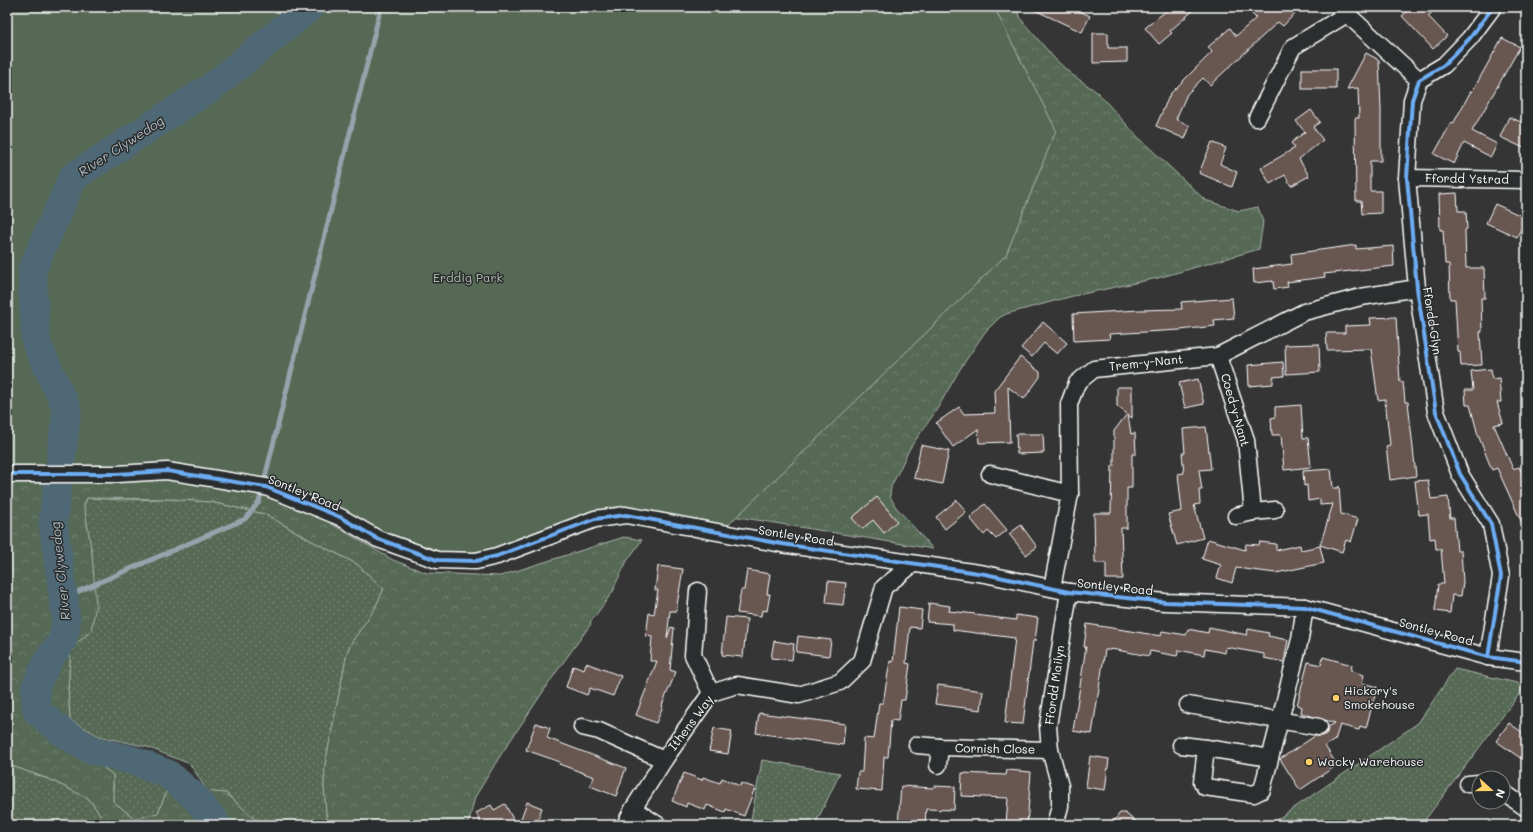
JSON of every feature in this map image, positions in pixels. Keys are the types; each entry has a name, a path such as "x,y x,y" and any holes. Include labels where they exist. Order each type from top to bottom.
{"street":[{"path":"1257,118 1293,47 1346,11 1419,80 1444,65 1470,38 1493,7"},
{"name":"Ffordd Glyn","path":"1419,80 1412,100 1408,178 1417,288 1436,412 1460,474 1491,524 1501,576 1488,657"},
{"name":"Ffordd Ystrad","path":"1408,178 1526,180"},
{"name":"Trem-y-Nant","path":"1052,588 1070,494 1068,404 1077,383 1094,369 1218,356 1304,312 1361,297 1417,288"},
{"name":"Coed-y-Nant","path":"1218,356 1246,440 1253,512"},
{"name":"Sontley Road","path":"7,474 117,474 167,471 261,486 340,517 378,539 437,560 476,560 490,557 594,520 626,516 759,540 985,574 1069,592 1165,602 1305,607 1488,657 1526,662"},
{"path":"990,474 1070,494"},
{"path":"1236,516 1253,512 1275,510"},
{"name":"Ithens Way","path":"626,825 633,809 664,760 711,693 737,685 799,695 840,682 862,661 884,588 913,564"},
{"path":"698,592 692,654 711,693"},
{"name":"Ffordd Mailyn","path":"1055,825 1060,806 1060,786 1050,750 1048,726 1069,592"},
{"path":"1206,748 1202,785 1205,787 1254,794 1263,788 1300,638 1305,607"},
{"path":"1188,704 1319,726"},
{"path":"582,727 599,731 664,760"},
{"name":"Cornish Close","path":"917,745 1050,750"},
{"path":"1181,745 1270,758"},
{"name":"Cornish Close","path":"938,765 940,747"},
{"path":"1511,798 1526,808"},
{"path":"633,809 658,825"}],"green space":[{"path":"7,7 162,476 252,490 318,516 393,560 427,573 500,576 624,537 642,540 627,561 614,590 500,756 475,797 468,825 327,825 324,786 325,765 347,653 351,643 374,610 384,589 357,564 314,542 265,514 211,502 169,499 87,498 84,505 92,554 96,605 91,631 71,648 68,688 70,720 90,757 113,775 113,801 135,819 158,813 168,788 226,793 254,818 256,825 99,825 101,816 89,799 51,780 7,764"},
{"name":"Erddig Park","path":"7,7 994,7 1056,130 1006,255 720,533 626,515 497,556 437,560 266,487 167,471 7,474"},
{"path":"896,7 1015,7 1023,22 1055,59 1071,74 1097,92 1137,136 1205,200 1239,211 1258,207 1263,222 1259,249 1158,278 1073,296 1006,314 999,318 985,332 960,369 936,411 910,448 891,487 890,496 895,506 933,549 623,498"},
{"path":"87,498 123,500 169,499 211,502 265,514 314,542 357,564 384,589 374,610 351,643 347,653 325,765 324,786 327,825 256,825 254,818 226,793 208,792 190,764 147,747 99,736 70,720 68,688 71,648 91,631 92,554 84,505"},
{"path":"1455,669 1526,685 1425,820 1427,825 1269,825 1418,723"},
{"path":"90,757 120,765 140,773 168,788 158,813 135,819 113,801 113,775"},
{"path":"762,760 840,773 815,825 750,825"},
{"path":"7,764 51,780 89,799 101,816 99,825 7,825"}],"building":[{"path":"1028,7 1071,7 1090,16 1082,32"},
{"path":"1171,7 1197,7 1170,31 1172,33 1159,44 1145,28"},
{"path":"1245,7 1301,7 1283,26 1278,22 1210,85 1203,78 1187,94 1176,119 1190,126 1185,139 1156,126 1170,94 1212,52 1208,47 1230,28 1236,36 1256,18"},
{"path":"1412,7 1438,7 1428,16 1447,36 1433,49 1402,16"},
{"path":"1093,33 1108,33 1108,48 1127,48 1127,62 1093,63"},
{"path":"1502,38 1520,47 1472,131 1497,144 1491,157 1464,143 1454,164 1434,154 1451,123 1453,124 1471,91 1472,92"},
{"path":"1366,53 1379,60 1381,161 1370,161 1370,191 1381,191 1381,213 1362,214 1361,201 1356,201 1355,118 1359,118 1358,88 1347,89"},
{"path":"1302,69 1336,69 1336,89 1302,89"},
{"path":"1311,110 1320,122 1313,127 1323,140 1299,159 1309,176 1291,186 1285,175 1270,184 1261,168 1295,148 1291,143 1305,132 1296,121"},
{"path":"1509,117 1526,124 1526,149 1500,137"},
{"path":"1212,142 1226,148 1220,164 1237,172 1232,187 1199,173"},
{"path":"1457,193 1458,211 1466,211 1466,268 1484,268 1485,298 1481,298 1482,332 1480,332 1482,365 1461,366 1460,352 1458,352 1455,299 1450,299 1449,264 1445,264 1443,230 1440,230 1439,194"},
{"path":"1495,204 1526,218 1517,237 1486,223"},
{"path":"1356,245 1356,249 1393,246 1394,266 1324,274 1325,277 1287,282 1288,287 1274,289 1273,281 1254,283 1253,269 1292,264 1291,254"},
{"path":"1232,298 1234,318 1214,320 1215,326 1180,330 1109,334 1110,339 1074,341 1073,314 1182,309 1181,302"},
{"path":"1396,317 1400,382 1403,382 1405,402 1408,402 1416,476 1390,480 1386,446 1390,445 1385,399 1378,400 1371,349 1327,350 1326,333 1345,333 1345,326 1371,325 1370,318"},
{"path":"1043,322 1067,343 1057,354 1044,343 1032,357 1021,348"},
{"path":"1319,344 1320,372 1286,374 1285,345"},
{"path":"1020,357 1040,372 1040,377 1024,399 1008,387 1010,442 979,443 978,429 953,447 936,423 959,407 964,414 995,413 994,391"},
{"path":"1283,362 1284,376 1273,377 1273,384 1249,386 1248,365"},
{"path":"1491,369 1492,379 1499,378 1501,402 1497,402 1503,423 1494,425 1513,469 1519,467 1523,475 1526,473 1526,532 1497,468 1492,470 1478,435 1470,405 1466,405 1465,390 1473,390 1471,371"},
{"path":"1198,379 1204,404 1185,408 1179,383"},
{"path":"1117,387 1132,387 1132,418 1128,415 1131,434 1135,433 1136,454 1132,454 1132,488 1127,488 1127,528 1121,528 1123,579 1106,579 1106,563 1095,563 1094,513 1111,513 1112,466 1114,466 1114,431 1127,414 1117,406"},
{"path":"1301,405 1303,438 1308,438 1311,467 1284,470 1281,435 1272,435 1271,418 1275,417 1275,407"},
{"path":"1206,427 1211,469 1199,470 1202,490 1199,490 1200,504 1194,505 1203,538 1177,545 1168,514 1182,511 1178,474 1184,473 1182,453 1185,453 1183,429"},
{"path":"1016,434 1043,434 1044,453 1017,454"},
{"path":"921,445 949,451 942,484 914,478"},
{"path":"1331,469 1333,488 1338,488 1339,486 1341,514 1358,519 1351,542 1346,540 1342,552 1320,545 1333,504 1320,505 1320,499 1308,501 1307,485 1304,486 1303,471"},
{"path":"1428,480 1431,499 1448,497 1450,518 1454,518 1457,551 1461,551 1463,582 1461,596 1452,595 1450,613 1435,611 1438,584 1444,584 1441,549 1436,549 1435,538 1430,539 1428,514 1419,515 1415,481"},
{"path":"877,497 897,521 884,533 873,520 862,529 852,518"},
{"path":"957,500 966,512 945,529 936,517"},
{"path":"985,504 1007,530 996,539 988,531 984,535 970,518"},
{"path":"1021,525 1037,547 1026,555 1009,534"},
{"path":"1208,539 1245,550 1246,544 1259,545 1260,542 1276,544 1276,550 1300,545 1301,550 1320,546 1324,563 1276,573 1236,568 1232,583 1217,578 1221,565 1202,559"},
{"path":"658,566 683,569 676,611 670,611 667,638 671,627 674,628 670,670 676,672 656,723 636,715 657,661 650,661 652,637 646,636 649,613 654,614 658,590 655,590"},
{"path":"747,570 770,574 767,594 770,594 767,611 762,610 761,616 737,613 741,590 744,590"},
{"path":"828,581 846,583 843,605 826,603"},
{"path":"929,603 950,606 949,611 975,615 1016,620 1016,615 1038,618 1035,641 1033,641 1023,724 1005,723 1015,638 953,630 953,624 927,622"},
{"path":"899,607 922,610 920,628 910,627 906,663 910,664 905,700 901,700 898,721 891,720 888,757 884,757 882,791 856,789 858,772 862,772 864,738 874,739 879,703 883,703 890,661 893,662"},
{"path":"726,617 747,619 743,657 722,655"},
{"path":"1087,624 1161,636 1162,631 1186,635 1188,629 1208,633 1209,627 1247,635 1248,629 1269,633 1268,636 1288,640 1284,662 1264,658 1264,654 1226,647 1225,653 1205,649 1204,655 1179,650 1177,656 1150,651 1149,656 1111,649 1105,650 1092,734 1073,731 1086,647 1084,647"},
{"path":"798,636 831,640 829,656 796,652"},
{"path":"774,641 794,644 792,660 771,658"},
{"name":"Hickory's Smokehouse","path":"1323,657 1352,665 1351,671 1364,675 1362,683 1377,687 1366,728 1360,726 1359,730 1340,725 1335,740 1325,746 1337,765 1300,790 1280,759 1315,736 1323,736 1327,733 1328,727 1335,723 1301,713 1302,707 1297,705 1308,662 1321,665"},
{"path":"586,663 621,676 613,696 590,688 587,695 566,687 573,666 584,670"},
{"path":"938,685 983,691 981,710 935,704"},
{"path":"759,713 845,724 843,745 756,733"},
{"path":"536,723 550,728 547,738 626,768 616,796 590,786 594,777 559,764 560,762 526,750"},
{"path":"1509,723 1526,735 1526,762 1496,741"},
{"path":"714,728 732,731 728,754 709,751"},
{"path":"1090,756 1109,759 1105,790 1086,787"},
{"path":"1007,770 1031,772 1027,825 1006,825 1008,798 961,796 962,773 1006,775"},
{"path":"684,773 702,780 703,777 720,783 722,778 740,786 741,783 755,788 744,816 726,809 725,812 707,805 705,810 687,803 686,807 672,801"},
{"path":"901,786 933,788 934,786 955,787 954,810 926,809 925,825 898,825"},
{"path":"527,802 542,808 536,825 531,825 520,821"},
{"path":"505,804 516,825 482,825 476,813 491,805 494,810"},
{"path":"1120,813 1125,813 1140,825 1111,825"}],"waterway":[{"name":"River Clywedog","path":"217,825 197,799 168,774 132,760 92,750 62,732 37,711 35,688 50,657 61,643 65,630 66,617 53,521 67,409 36,342 32,270 73,177 213,86 310,7"},
{"path":"63,598 245,519 259,502 381,7"}],"cycle path":[{"path":"1488,657 1501,576 1491,524 1460,474 1436,412 1417,288 1407,178 1412,100 1419,80 1444,65 1470,38 1493,7"},
{"path":"7,474 117,474 167,471 266,487 340,517 378,539 437,560 476,561 497,556 595,519 626,515 782,544 985,574 1069,592 1165,602 1305,607 1488,657 1526,662"}],"place":[{"name":"Hickory's Smokehouse","path":"1336,698"},
{"name":"Wacky Warehouse","path":"1309,762"}]}
